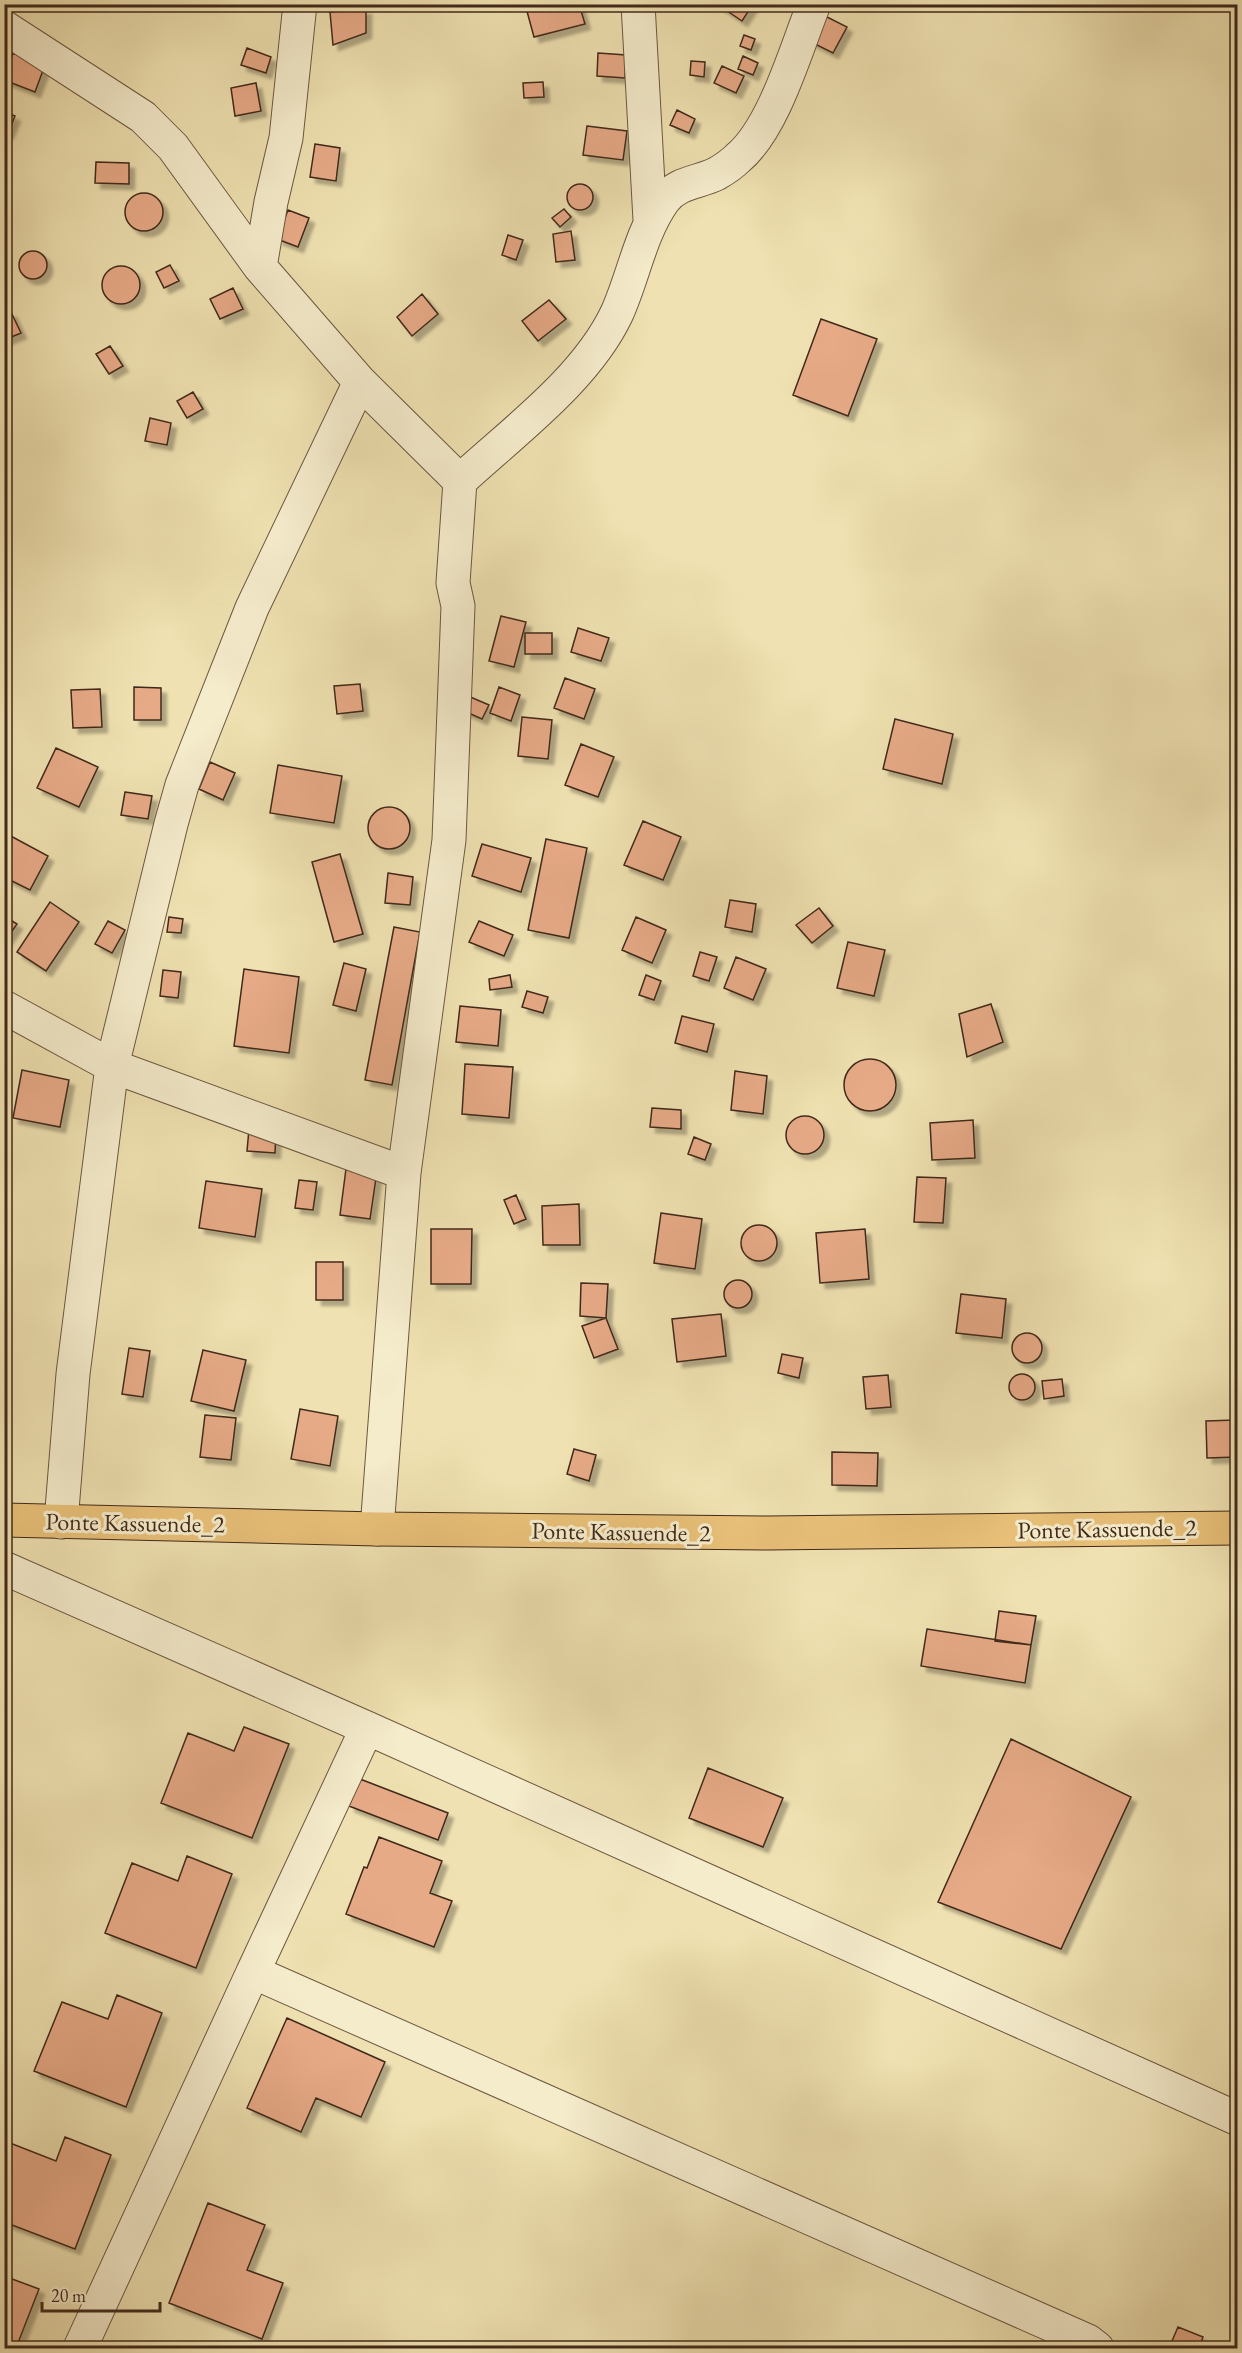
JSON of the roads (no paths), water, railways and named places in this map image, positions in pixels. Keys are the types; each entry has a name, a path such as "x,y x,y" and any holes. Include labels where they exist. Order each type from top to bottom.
{"highway":[{"name":"Ponte Kassuende_2","path":"4,1520 377,1529 767,1533 1238,1528"}],"street":[{"path":"260,267 271,202 286,138 300,4"},
{"path":"638,4 650,220"},
{"path":"377,1529 404,1173 450,840 459,606 453,583 460,481 561,389 593,351 617,313 650,220 667,197 681,185 715,174 739,158 759,135 814,4"},
{"path":"4,27 143,117 173,147 260,267 360,382 460,481"},
{"path":"61,1522 73,1374 112,1066 182,785 252,608 360,382"},
{"path":"4,1006 112,1066 404,1173"},
{"path":"4,1568 367,1728 1238,2119"},
{"path":"80,2349 367,1728"},
{"path":"253,1972 1088,2340 1097,2349"}]}
